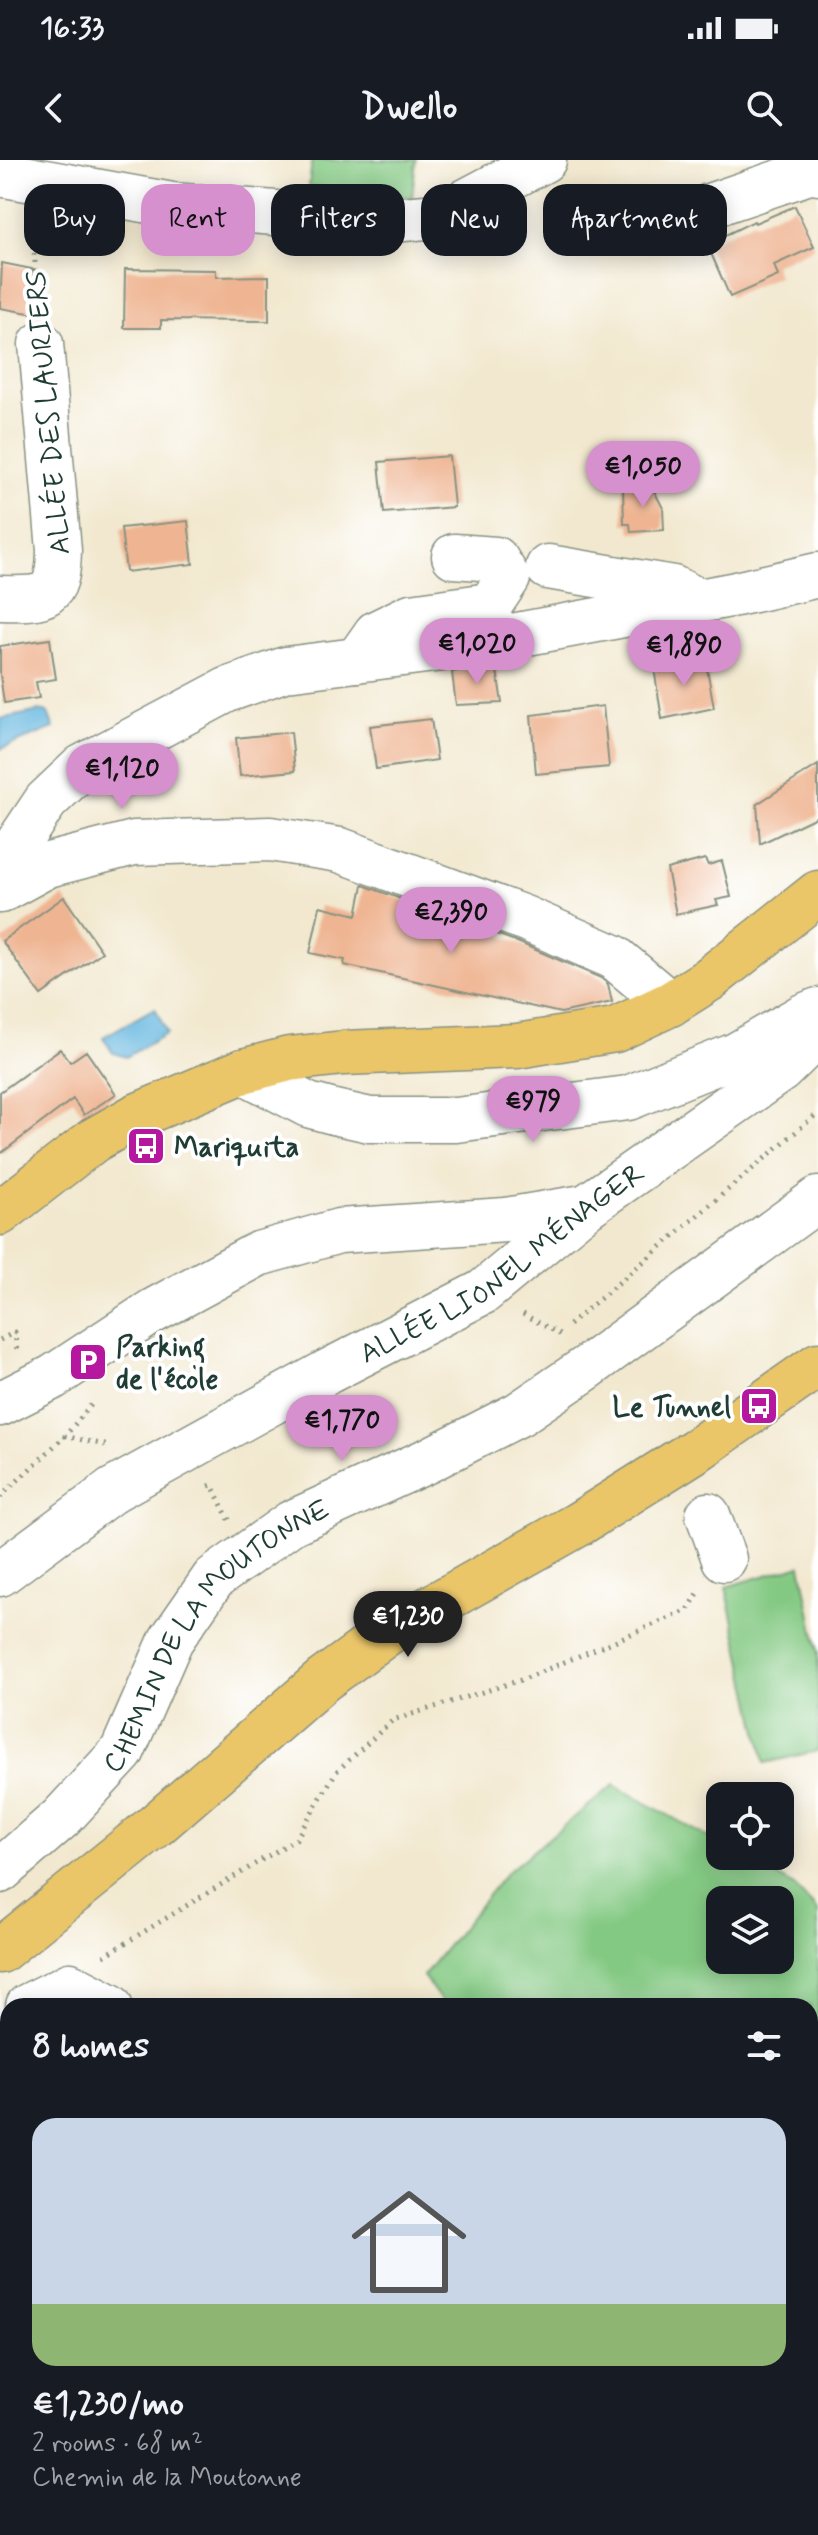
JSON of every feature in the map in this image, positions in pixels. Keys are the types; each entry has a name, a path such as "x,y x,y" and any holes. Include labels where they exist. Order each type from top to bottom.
{"main road":[{"path":"0,1213 94,1140 136,1116 243,1071 289,1059 344,1053 517,1046 615,1030 670,1004 708,980 818,893"},
{"path":"0,1951 155,1826 323,1680 393,1629 577,1525 701,1447 818,1365"}],"street":[{"path":"14,177 172,205 380,221 438,216 544,160"},
{"path":"727,200 815,170 818,173"},
{"name":"ALLÉE DES LAURIERS","path":"0,598 42,596 54,588 58,577 59,550 41,344"},
{"path":"357,660 376,633 411,616 490,605 508,578 496,559 454,556"},
{"path":"548,567 673,588 698,600"},
{"path":"0,889 16,846 46,801 82,767 227,690 286,669 442,649 736,594 818,575"},
{"path":"0,889 48,865 134,843 270,839 340,850 524,918 614,957 670,1004"},
{"path":"243,1071 308,1105 334,1112 370,1120 456,1120 628,1098 736,1055 818,1010"},
{"name":"ALLÉE LIONEL MÉNAGER","path":"0,1574 113,1490 483,1292 587,1206 781,1070 816,1036 818,1027"},
{"name":"CHEMIN DE LA MOUTONNE","path":"0,1871 61,1818 122,1752 171,1640 214,1578 291,1523 429,1460 519,1414 818,1199"},
{"path":"0,1404 53,1377 153,1311 258,1254 339,1231 506,1220 587,1206"},
{"path":"708,1515 713,1573"},
{"path":"44,1998 70,1985 95,1998"}],"path":[{"name":"ALLÉE DES LAURIERS","path":"14,177 41,344"},
{"path":"588,1367 563,1336 567,1327 818,1113"},
{"path":"0,1497 65,1436 94,1400"},
{"path":"65,1436 169,1458"},
{"path":"198,1490 212,1485 229,1520 217,1527"},
{"path":"70,1985 81,1970 296,1839 336,1772 393,1720 524,1679 688,1610 713,1573"}],"green space":[{"path":"312,160 416,160 412,198 405,197 405,184 309,184"},
{"path":"801,1565 818,1652 818,1751 765,1763 726,1587"},
{"path":"614,1785 706,1836 706,1870 766,1870 794,1886 706,1886 706,1974 794,1974 794,1886 818,1911 818,1998 439,1998 423,1976 506,1873"}],"water":[{"path":"40,711 48,713 54,728 0,749 0,719"},
{"path":"155,1008 167,1033 126,1057 113,1053 103,1037"}],"building":[{"path":"795,206 814,247 774,265 778,276 730,297 712,256 727,256 727,234"},
{"path":"2,263 32,269 35,314 0,308"},
{"path":"125,269 216,270 216,277 269,276 269,321 161,320 161,328 124,328"},
{"path":"449,456 454,507 384,513 379,462"},
{"path":"651,485 663,508 664,530 631,532 630,524 624,524 623,487"},
{"path":"188,521 193,564 126,572 121,528"},
{"path":"50,639 56,679 36,682 39,698 4,703 0,646"},
{"path":"705,657 714,708 662,719 654,668"},
{"path":"496,664 502,703 456,705 452,672"},
{"path":"603,706 609,767 536,774 531,715"},
{"path":"431,719 437,760 376,769 370,726"},
{"path":"291,732 295,771 240,776 236,738"},
{"path":"818,765 818,816 760,844 757,804"},
{"path":"705,859 708,865 722,861 731,897 716,900 718,905 676,914 667,869"},
{"path":"363,885 515,941 601,978 608,984 612,1002 561,1013 344,965 345,960 310,953 320,906 357,915"},
{"path":"64,897 102,952 41,995 2,941"},
{"path":"60,1049 70,1062 86,1051 116,1094 84,1115 73,1099 0,1154 0,1092"}],"place":[{"name":"Mariquita","path":"146,1146"},
{"name":"Parking de l'école","path":"88,1362"},
{"name":"Le Tunnel","path":"759,1406"}]}
